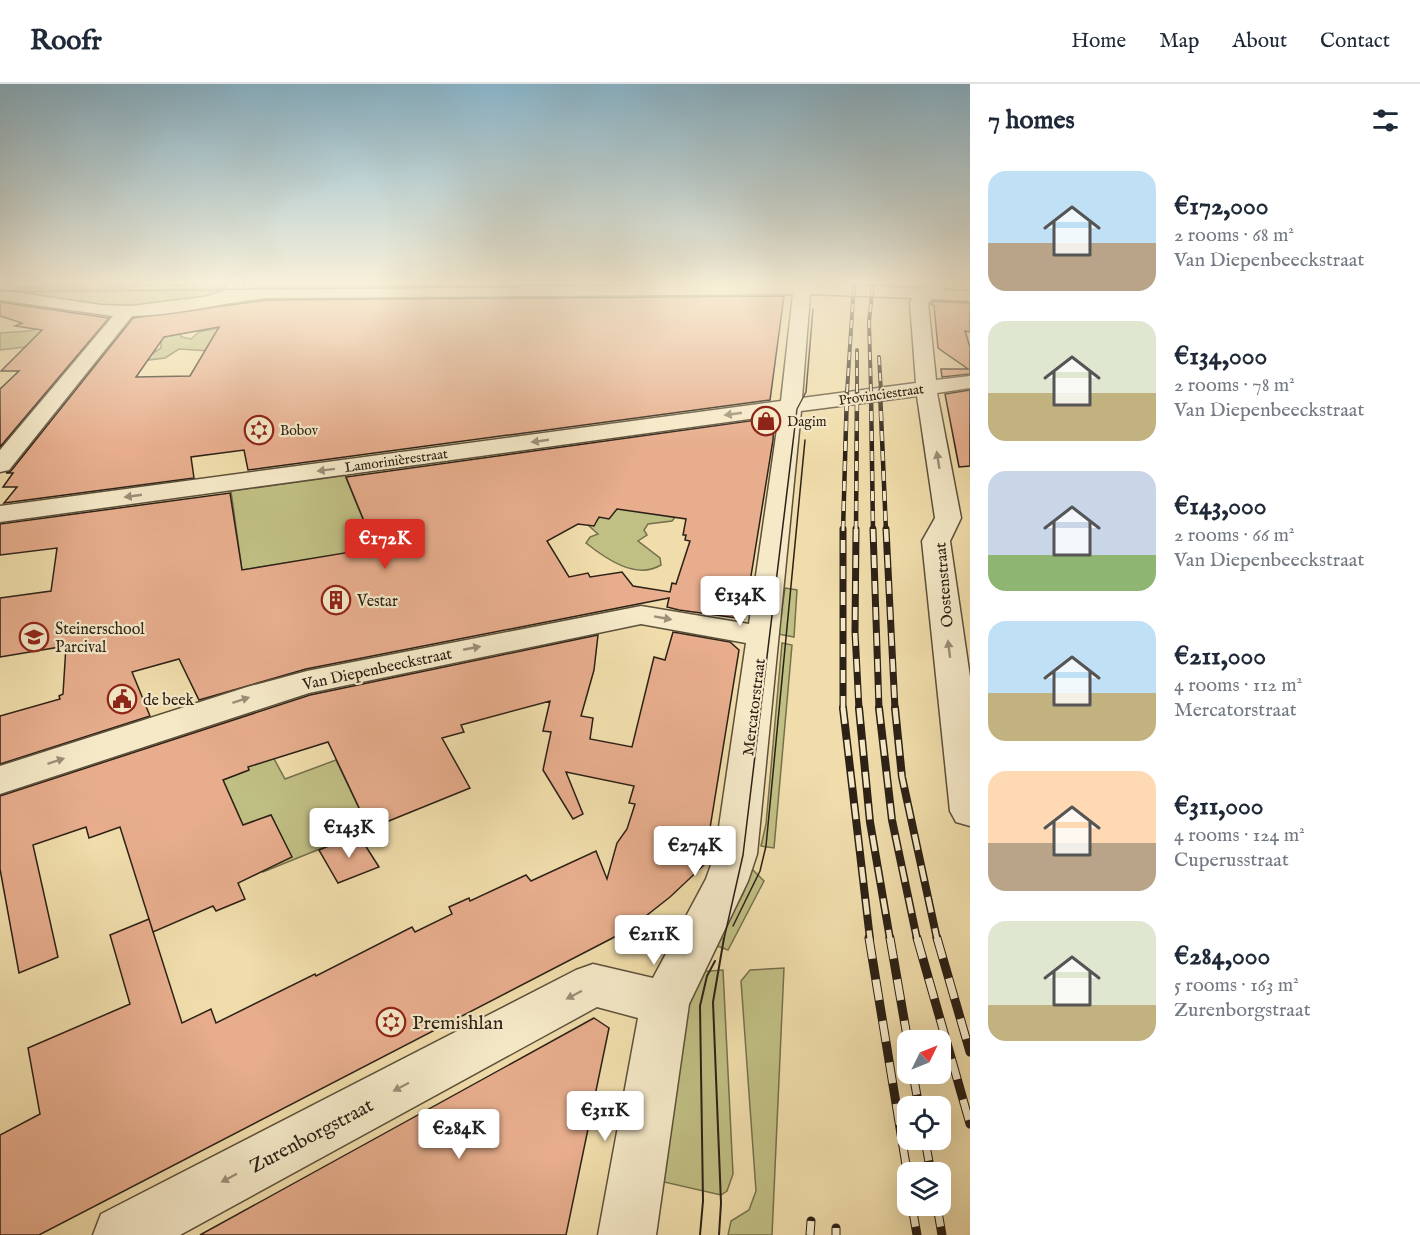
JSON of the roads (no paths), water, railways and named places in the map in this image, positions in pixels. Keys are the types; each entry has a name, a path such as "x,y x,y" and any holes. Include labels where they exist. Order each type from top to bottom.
{"street":[{"path":"0,465 105,338"},
{"name":"Mercatorstraat","path":"627,1235 664,1003 733,868 760,647 764,636 798,338"},
{"name":"Oostenstraat","path":"922,338 926,388 948,518 956,532 936,541 970,811"},
{"name":"Provinciestraat","path":"791,406 970,382"},
{"name":"Lamorinièrestraat","path":"0,514 791,406"},
{"name":"Van Diepenbeeckstraat","path":"0,780 259,695 307,682 641,615 764,636"},
{"name":"Zurenborgstraat","path":"122,1235 593,985 664,1003"}],"tram line":[{"path":"724,939 743,855 797,409 806,392 811,338"},
{"path":"733,926 760,871 766,846 805,440"},
{"path":"719,1235 721,1203 713,1002 724,938"},
{"path":"700,1235 703,1201 700,1006 707,976 715,961"}],"railway":[{"path":"847,392 851,338"},
{"path":"869,338 871,392"},
{"path":"857,350 857,391"},
{"path":"879,357 881,392"},
{"path":"843,531 847,391"},
{"path":"856,531 857,391"},
{"path":"871,391 873,531"},
{"path":"880,391 886,531"},
{"path":"856,529 855,632 859,709"},
{"path":"873,529 879,709"},
{"path":"886,529 895,709"},
{"path":"843,531 843,708"},
{"path":"843,708 870,939"},
{"path":"859,708 870,822 890,939"},
{"path":"879,708 892,820 917,939"},
{"path":"895,708 902,777 937,939"},
{"path":"869,938 906,1162"},
{"path":"890,938 906,1030"},
{"path":"917,938 970,1124"},
{"path":"937,938 970,1052"},
{"path":"915,1084 917,1096"},
{"path":"927,1150 929,1162"},
{"path":"914,1216 917,1235"},
{"path":"939,1216 942,1235"},
{"path":"810,1235 811,1221"},
{"path":"836,1228 836,1235"}],"place":[{"name":"Dagim","path":"766,421"},
{"name":"Bobov","path":"259,430"},
{"name":"Vestar","path":"336,600"},
{"name":"Steinerschool Parcival","path":"34,637"},
{"name":"de beek","path":"122,699"},
{"name":"Premishlan","path":"391,1022"}]}
